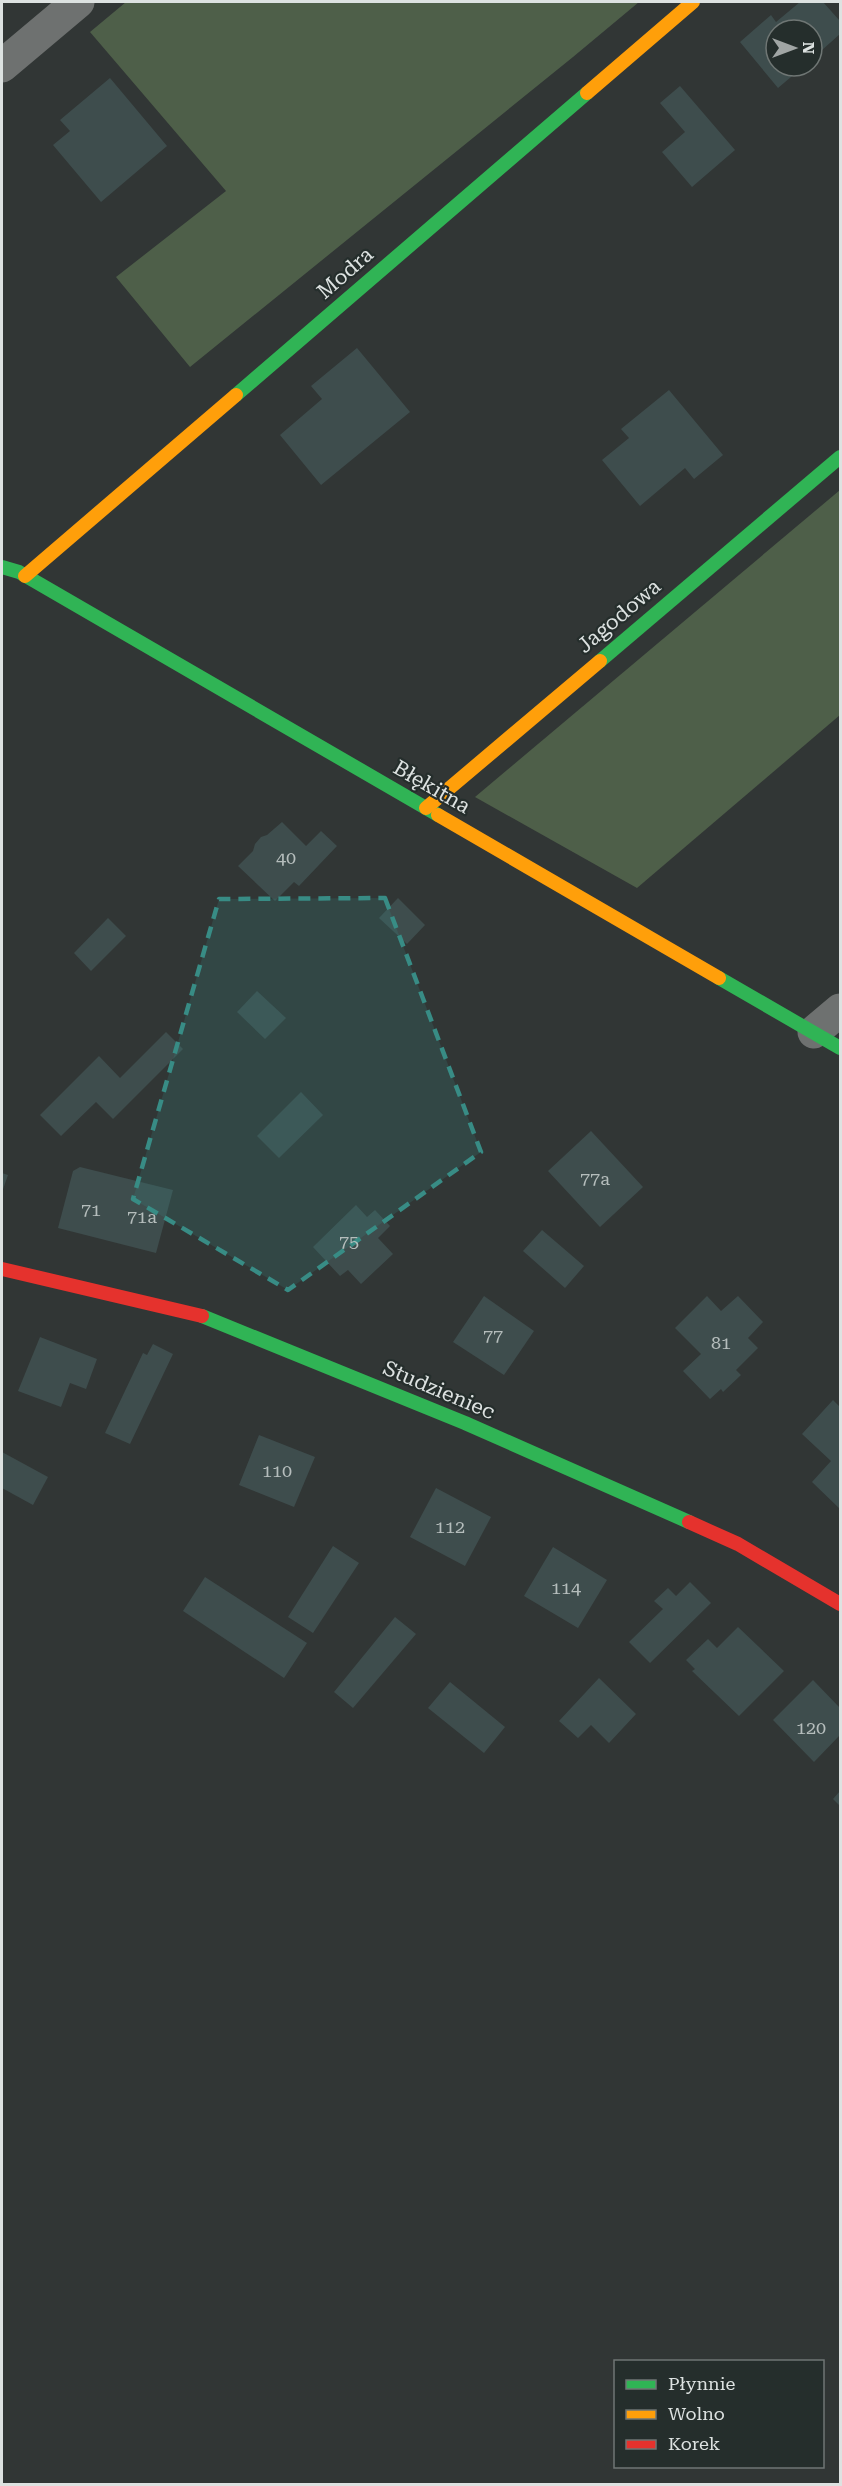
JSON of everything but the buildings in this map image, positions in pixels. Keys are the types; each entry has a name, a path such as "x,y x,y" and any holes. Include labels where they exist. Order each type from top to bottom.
{"street":[{"path":"2,66 78,2"},
{"name":"Modra","path":"25,576 693,2"},
{"name":"Jagodowa","path":"426,807 840,457"},
{"name":"Błękitna","path":"2,567 25,576 827,1040"},
{"path":"827,1040 840,1010"},
{"name":"Studzieniec","path":"2,1269 203,1316 465,1423 738,1544 840,1604"}],"highlighted area":[{"path":"385,898 481,1152 288,1290 133,1199 219,899"}],"green space":[{"path":"126,2 639,2 190,367 116,277 226,191 90,32"},
{"path":"840,490 840,715 637,888 475,797"}],"traffic: fast":[{"path":"236,395 587,93"},
{"path":"600,661 840,457"},
{"path":"2,567 19,572 438,815"},
{"path":"719,978 840,1048"},
{"path":"202,1316 465,1423 689,1522"}],"traffic: slow":[{"path":"587,93 693,2"},
{"path":"25,576 236,395"},
{"path":"426,808 600,661"},
{"path":"438,815 719,978"}],"traffic: jam":[{"path":"2,1269 202,1316"},
{"path":"689,1522 738,1544 840,1604"}]}
